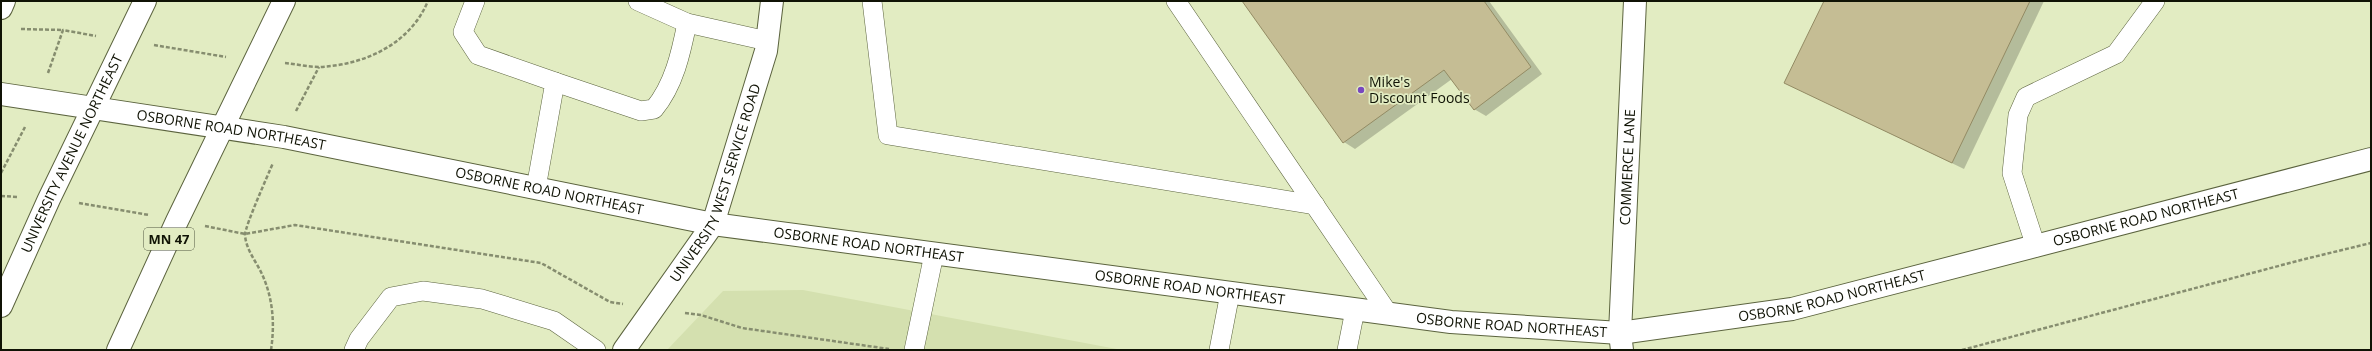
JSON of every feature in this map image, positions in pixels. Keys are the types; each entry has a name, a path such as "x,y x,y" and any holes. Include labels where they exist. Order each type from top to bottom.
{"street":[{"path":"1,8 4,1"},
{"name":"UNIVERSITY AVENUE NORTHEAST","path":"1,306 49,199 145,1"},
{"name":"MN 47","path":"118,350 177,221 284,1"},
{"name":"UNIVERSITY WEST SERVICE ROAD","path":"624,350 713,224 747,115 767,41 772,1"},
{"name":"COMMERCE LANE","path":"1621,342 1636,1"},
{"name":"OSBORNE ROAD NORTHEAST","path":"1,94 223,129 284,137 713,224 1355,310 1621,342 1792,309 2371,159"}],"lane":[{"path":"475,1 463,32 478,56 641,111 654,109 664,97 681,52 687,23"},
{"path":"638,1 687,23 767,41"},
{"path":"872,1 888,134 1315,204"},
{"path":"1176,1 1315,204 1388,314"},
{"path":"2036,246 2012,173 2018,115 2026,97 2116,54 2155,1"},
{"path":"536,188 555,82"},
{"path":"914,350 934,254"},
{"path":"354,350 359,339 391,297 423,291 482,299 554,321 596,350"},
{"path":"1219,350 1230,293"},
{"path":"1347,350 1355,310"}],"path":[{"path":"318,67 351,62 391,47 411,30 423,14 428,1"},
{"path":"16,29 63,30"},
{"path":"1,196 49,199 102,205 245,234 296,225 541,263 610,302"},
{"path":"245,234 249,251 261,272 271,300 274,329 271,350"},
{"path":"1962,350 2293,262 2371,243"},
{"path":"701,315 742,328 890,349"}],"shaded area":[{"path":"803,290 1122,350 667,350 723,291"}],"building":[{"name":"Mike's Discount Foods","path":"1242,1 1484,1 1531,67 1474,110 1444,70 1343,143"},
{"path":"1824,1 2030,1 1952,163 1784,83"}],"place":[{"name":"Mike's Discount Foods","path":"1361,90"}]}
